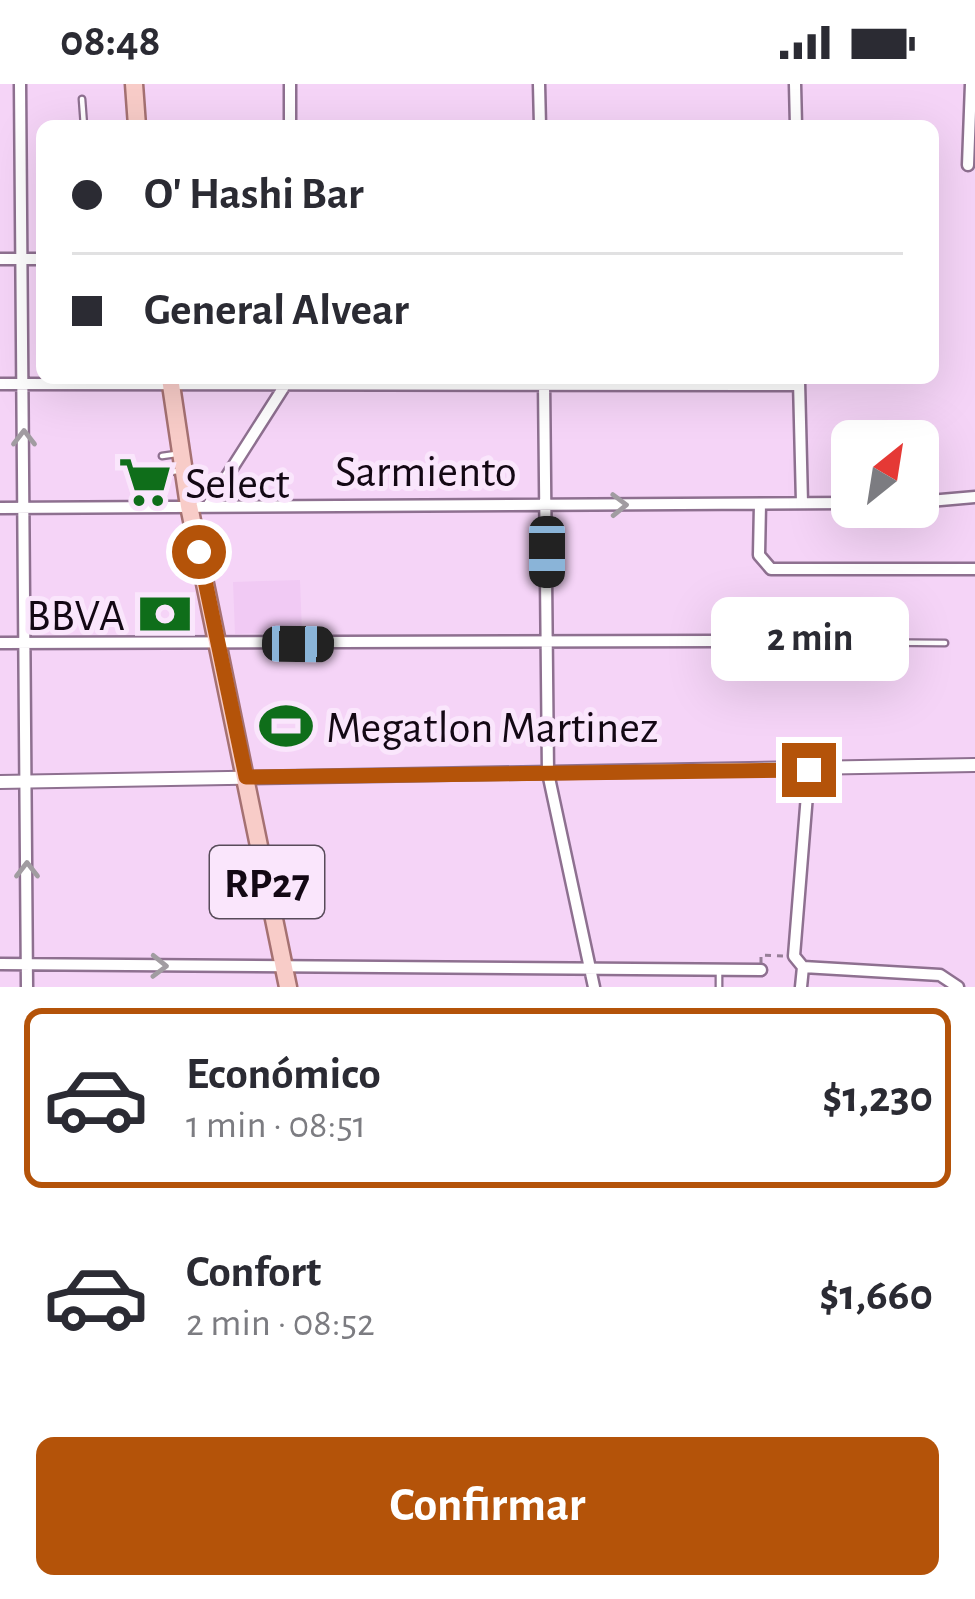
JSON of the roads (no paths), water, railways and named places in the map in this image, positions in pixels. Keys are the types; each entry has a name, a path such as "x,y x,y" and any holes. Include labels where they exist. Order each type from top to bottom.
{"main road":[{"path":"134,84 137,120"},
{"name":"RP27","path":"171,384 288,987"}],"street":[{"path":"20,84 27,987"},
{"path":"290,84 290,120"},
{"path":"539,84 540,120"},
{"path":"795,84 796,120"},
{"path":"968,165 970,84"},
{"path":"0,259 36,259"},
{"path":"0,384 36,383"},
{"path":"198,506 286,384"},
{"path":"543,384 548,773 594,987"},
{"path":"799,384 802,503"},
{"path":"939,500 975,497"},
{"name":"Sarmiento","path":"0,508 831,502"},
{"path":"760,503 759,555 772,569 975,569"},
{"path":"0,643 718,641"},
{"path":"0,782 975,765"},
{"path":"801,987 803,967 794,956 809,770"},
{"path":"0,964 761,970"},
{"path":"803,967 940,975 958,987"}],"lane":[{"path":"82,99 84,120"},
{"path":"162,456 183,462"},
{"path":"160,473 183,462"},
{"path":"136,507 141,493"},
{"path":"718,641 945,643"},
{"path":"718,970 719,987"}],"place":[{"name":"Select","path":"145,482"},
{"name":"BBVA","path":"165,614"},
{"name":"Megatlon Martinez","path":"286,726"}]}
